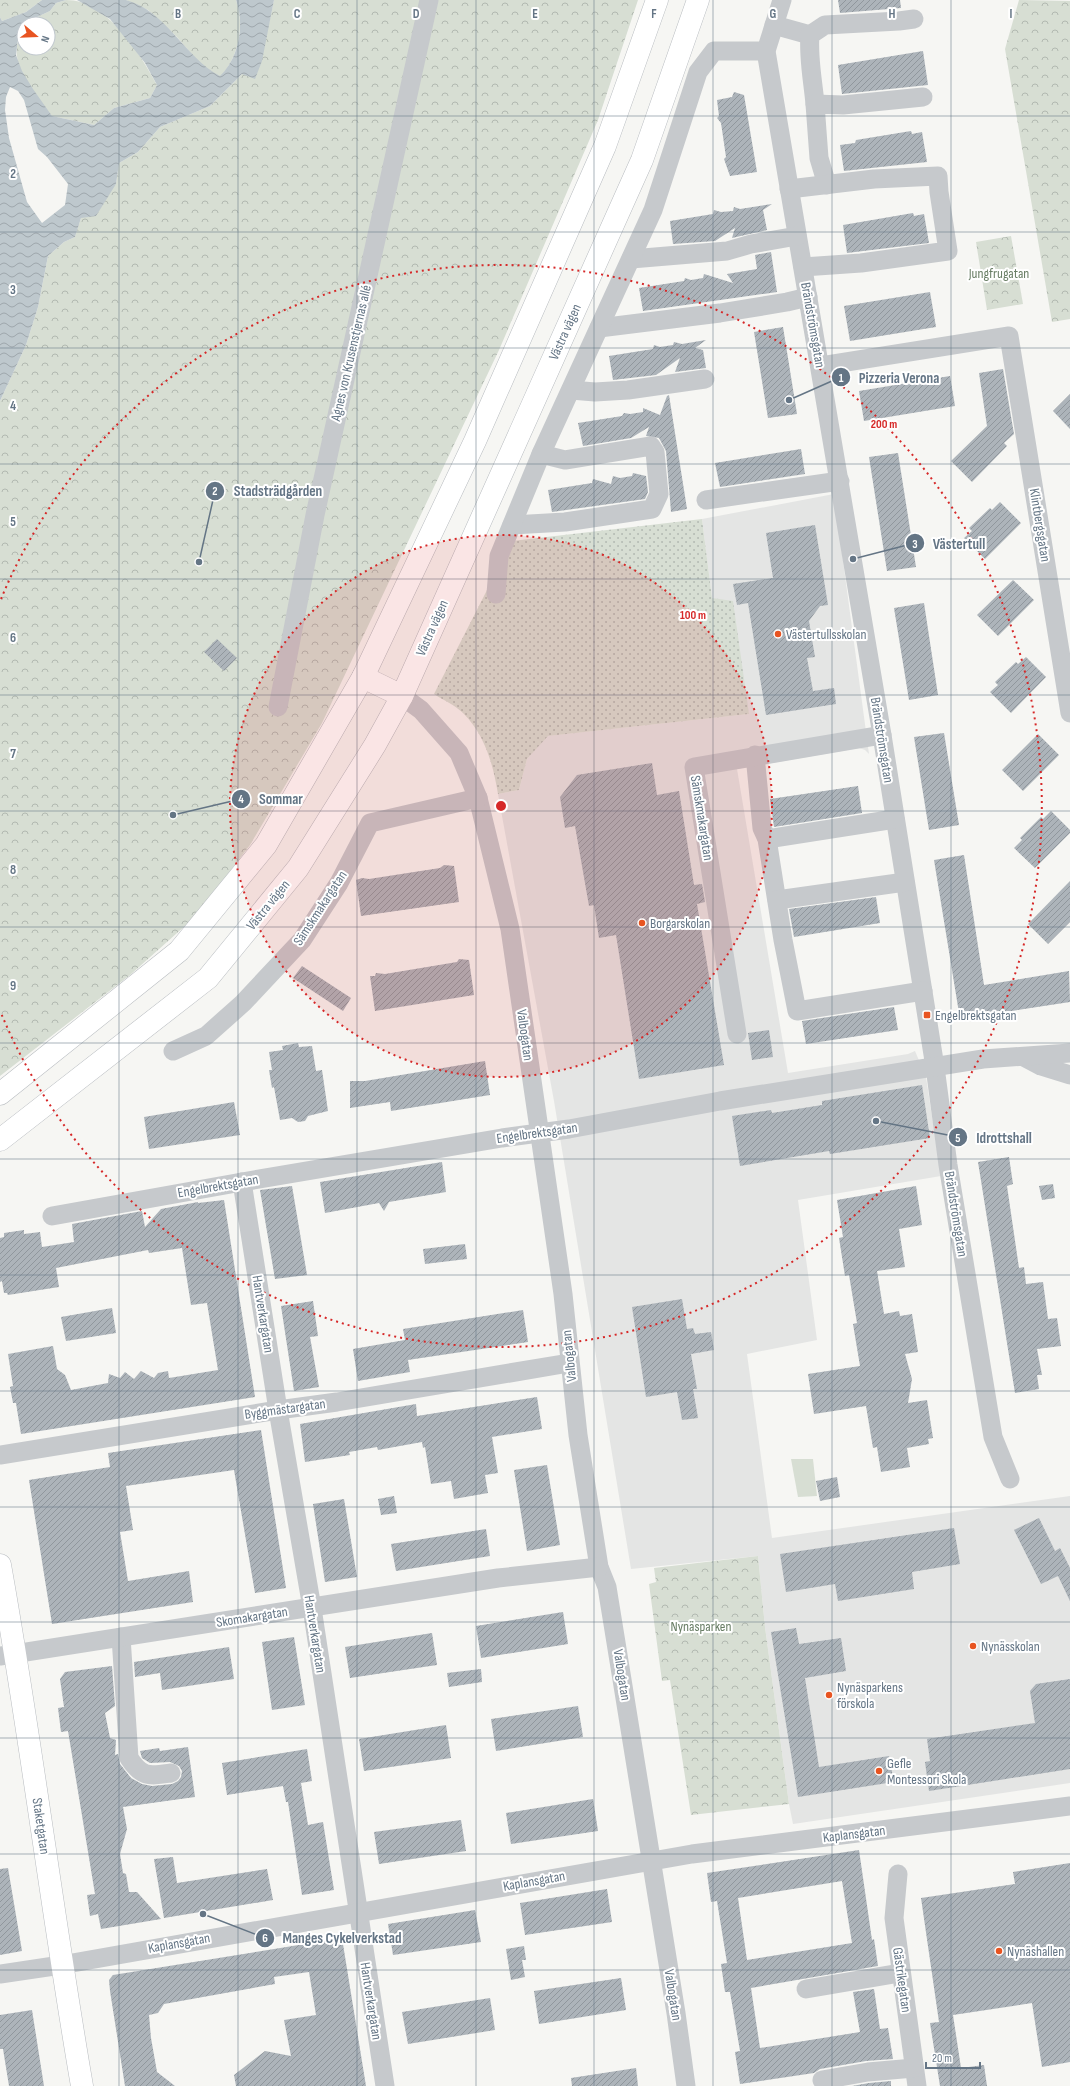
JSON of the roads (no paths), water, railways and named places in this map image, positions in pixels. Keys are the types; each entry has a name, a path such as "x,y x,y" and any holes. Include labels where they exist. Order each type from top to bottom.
{"main road":[{"path":"0,1094 179,951 266,845 363,677 475,441 601,153 658,0"},
{"name":"Västra vägen","path":"0,1140 208,978 298,868 375,745 402,696 642,160 698,0"},
{"name":"Valbogatan","path":"363,677 402,696"},
{"name":"Staketgatan","path":"0,1565 8,1654 82,2086"}],"street":[{"name":"Agnes von Krusenstjernas allé","path":"278,707 315,515 429,0"},
{"name":"Brändströmsgatan","path":"782,0 766,51 797,236 821,366 882,734 935,1067 948,1165 993,1437 1010,1479"},
{"path":"774,25 810,35 825,25 899,22 914,19"},
{"path":"810,35 808,53 813,78 818,158 827,185"},
{"name":"Västra vägen","path":"496,594 499,556 541,454 653,210 698,72 714,52 766,51"},
{"path":"815,104 843,105 923,97"},
{"path":"789,189 903,176 938,176 948,251 861,263 803,267"},
{"path":"631,259 727,251 751,244 797,236"},
{"path":"599,328 720,313 788,302 808,297"},
{"name":"Klintbergsgatan","path":"821,366 1010,336 1070,713"},
{"path":"570,390 595,392 628,390 705,379"},
{"path":"512,525 565,522 652,509 659,494 655,452 651,446 565,460 541,454"},
{"path":"706,500 840,481"},
{"name":"Valbogatan","path":"402,696 421,710 459,753 478,798 511,936 563,1294 569,1363 600,1567 607,1588 652,1861 686,2086"},
{"name":"Sämskmakargatan","path":"737,1034 694,767 755,755 882,734"},
{"path":"755,755 762,828 767,839 798,1011 923,991"},
{"name":"Sämskmakargatan","path":"173,1051 206,1036 244,1003 302,940 339,883 370,823 478,798"},
{"path":"767,839 895,819"},
{"path":"777,900 905,882"},
{"name":"Engelbrektsgatan","path":"52,1216 242,1182 539,1133 720,1101 983,1059 1024,1057 1052,1053 1070,1053"},
{"path":"1024,1057 1041,1066 1070,1075"},
{"name":"Hantverkargatan","path":"242,1182 278,1410 312,1608 357,1912 385,2086"},
{"name":"Byggmästargatan","path":"0,1455 278,1410 337,1402 569,1363"},
{"name":"Skomakargatan","path":"8,1654 498,1578 600,1567"},
{"path":"121,1637 129,1758 137,1771 149,1776 171,1774"},
{"name":"Kaplansgatan","path":"0,1974 61,1965 692,1854 1070,1806"},
{"name":"Gästrikegatan","path":"898,1874 894,1918 900,1973 915,2077"},
{"path":"806,1989 900,1973"},
{"path":"822,2080 868,2072 915,2077"}],"water":[{"path":"42,0 66,0 56,3 50,11 39,16 16,16 16,56 22,71 52,116 94,125 114,108 150,98 157,85 145,63 110,19 77,0 126,0 140,6 165,24 196,58 220,76 227,69 236,51 240,30 240,20 236,0 274,0 262,61 255,79 242,74 210,106 160,127 138,152 119,163 116,184 96,216 81,218 75,237 64,242 48,256 38,307 26,345 0,401 0,17 2,21 26,12","holes":["10,87 18,91 24,100 38,149 47,157 68,184 65,205 42,223 27,202 9,138 5,110 6,97"]}],"place":[{"name":"Pizzeria Verona","path":"789,400"},
{"name":"Västertull","path":"853,559"},
{"name":"Stadsträdgården","path":"199,562"},
{"name":"Västertullsskolan","path":"778,634"},
{"name":"Sommar","path":"173,815"},
{"name":"Borgarskolan","path":"642,923"},
{"name":"Engelbrektsgatan","path":"927,1015"},
{"name":"Idrottshall","path":"876,1121"},
{"name":"Nynässkolan","path":"973,1646"},
{"name":"Nynäsparkens förskola","path":"829,1695"},
{"name":"Gefle Montessori Skola","path":"879,1771"},
{"name":"Manges Cykelverkstad","path":"203,1914"},
{"name":"Nynäshallen","path":"999,1951"}],"park label":[{"name":"Jungfrugatan","path":"999,273"},
{"name":"Nynäsparken","path":"701,1626"}]}
